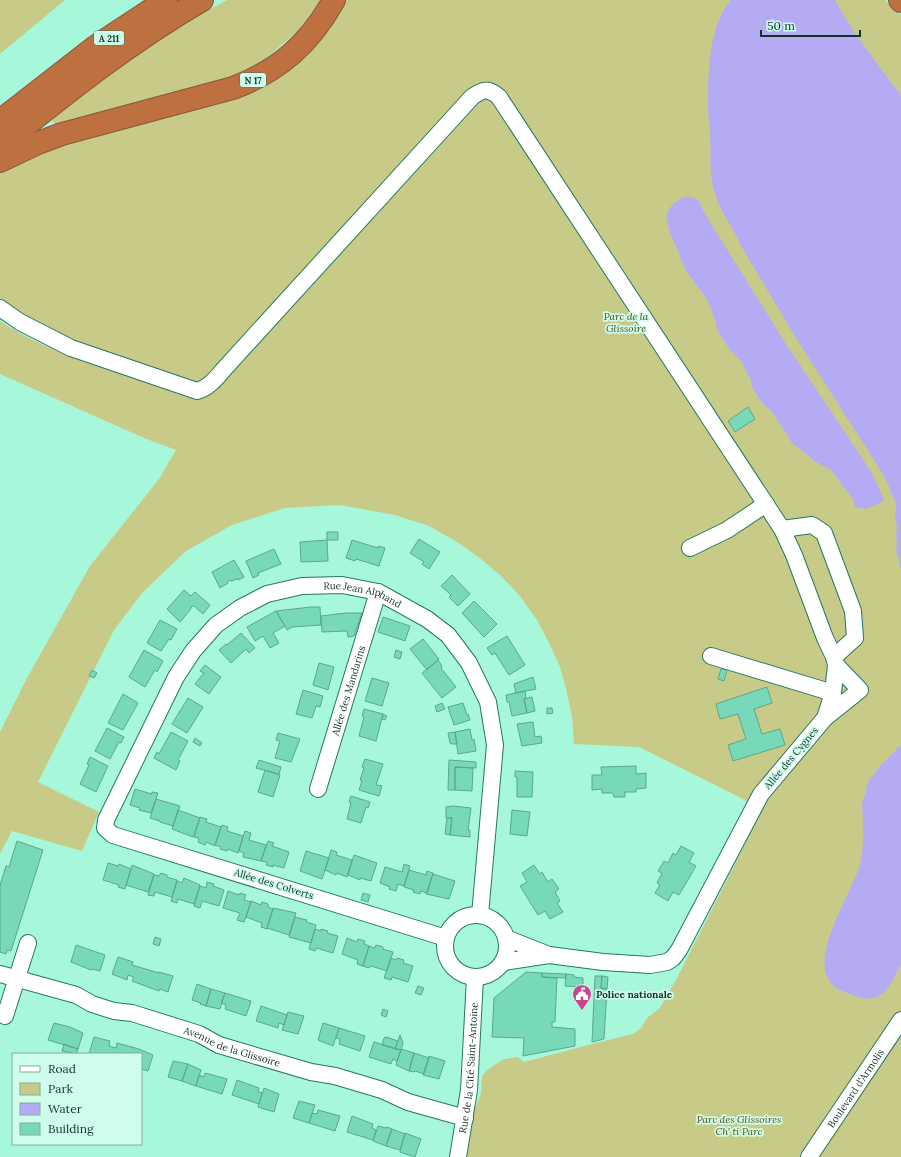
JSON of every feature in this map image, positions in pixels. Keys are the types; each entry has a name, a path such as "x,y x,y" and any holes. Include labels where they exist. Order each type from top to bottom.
{"highway":[{"path":"0,121 54,78 82,43 138,0"},
{"name":"A 211","path":"54,78 95,47 166,0"},
{"name":"A 211","path":"0,146 66,92 139,38 202,0"},
{"name":"N 17","path":"0,162 38,143 62,134 233,88 253,80 287,58 307,39 334,0"}],"street":[{"path":"0,308 20,322 71,348 197,391 202,390 225,368 472,97 481,91 488,90 493,92 499,97 782,529 794,555 835,661 860,690 825,718"},
{"path":"690,548 727,530 766,504"},
{"path":"782,529 812,525 824,533 853,611 855,638 835,661"},
{"name":"Rue Jean Alphand","path":"105,828 106,820 176,678 193,652 216,625 240,608 267,594 302,586 342,585 378,592 427,619 448,635 469,663 488,702 495,745 480,915"},
{"name":"Allée des Mandarins","path":"318,789 378,592"},
{"path":"711,656 833,693"},
{"name":"Allée des Cygnes","path":"506,938 549,955 603,962 650,965 667,962 674,958 761,794 825,718 833,693 835,661"},
{"name":"Allée des Colverts","path":"105,828 113,835 446,938"},
{"path":"480,915 492,919 501,927 506,938 507,951 504,962 496,970 486,976 475,978 461,974 451,965 445,952 446,938 451,928 459,920 469,916 480,915"},
{"path":"5,1016 28,943"},
{"name":"Allée des Cygnes","path":"504,962 549,955"},
{"name":"Avenue de la Glissoire","path":"0,974 76,995 92,1004 114,1011 132,1013 199,1034 219,1045 311,1072 335,1076 382,1090 408,1102 465,1118"},
{"name":"Rue de la Cité Saint-Antoine","path":"458,1157 470,1085 475,978"},
{"name":"Boulevard d'Armolis","path":"809,1157 901,1020"}],"green space":[{"path":"0,0 65,0 0,54"},
{"path":"227,0 321,0 298,31 258,65 228,78 57,127 51,119 112,72 189,20"},
{"name":"Parc de la Glissoire","path":"340,0 885,0 901,15 901,1157 465,1157 473,1114 481,1093 482,1076 487,1070 504,1059 518,1057 524,1062 633,1034 641,1028 647,1018 660,1008 677,978 762,811 747,801 639,747 574,744 572,716 560,667 537,620 520,596 500,575 457,542 429,526 395,515 340,505 285,508 232,525 186,551 143,592 114,630 38,782 99,812 82,851 12,831 0,854 0,732 27,678 90,566 159,479 176,450 144,438 0,374 0,321 18,332 57,351 159,386 25,316 0,298 0,172 31,154 236,95"}],"water":[{"path":"731,0 835,0 854,32 901,96 901,570 896,549 896,505 888,484 796,338 741,246 716,198 712,184 711,170 708,112 709,67 718,23 723,11"},
{"path":"683,197 692,197 700,203 705,214 786,344 872,473 884,500 881,502 874,506 862,509 855,507 854,501 832,471 816,462 792,443 773,413 762,403 752,387 750,378 742,362 730,350 717,330 716,322 707,299 686,271 670,234 667,213 672,205"},
{"path":"901,745 901,964 890,985 883,993 873,998 857,997 842,991 830,981 825,968 826,951 831,933 854,881 861,860 863,844 862,802 865,797 868,783 872,776"}],"building":[{"path":"748,407 755,419 735,432 728,421"},
{"path":"327,532 338,532 338,540 327,540"},
{"path":"419,539 440,552 429,569 422,564 424,562 410,553"},
{"path":"327,540 328,561 301,562 300,542"},
{"path":"352,540 378,548 378,546 385,548 379,566 356,559 355,561 346,558"},
{"path":"274,549 281,564 258,573 259,575 253,578 246,561"},
{"path":"234,560 244,577 238,580 230,580 220,588 212,572"},
{"path":"452,575 470,594 458,606 449,597 451,595 441,586"},
{"path":"184,590 191,596 195,592 210,605 203,614 192,606 180,622 167,609"},
{"path":"474,601 497,624 484,637 462,613"},
{"path":"320,607 321,625 292,627 287,630 276,611"},
{"path":"276,611 285,626 273,633 279,643 270,648 263,636 255,641 247,627"},
{"path":"362,613 354,636 348,637 347,631 322,632 321,616"},
{"path":"383,617 410,626 405,641 378,632"},
{"path":"160,620 177,629 171,640 169,639 161,651 147,643"},
{"path":"241,633 255,648 249,653 246,649 231,663 219,650"},
{"path":"507,636 525,665 509,675 495,653 492,655 487,648"},
{"path":"423,639 439,659 427,670 410,649"},
{"path":"144,650 163,661 157,672 155,670 145,687 129,677"},
{"path":"396,650 402,652 400,659 394,657"},
{"path":"438,660 442,666 441,668 456,687 442,698 422,673"},
{"path":"319,663 334,667 328,690 313,685"},
{"path":"205,665 221,677 209,694 195,684 204,673 200,671"},
{"path":"721,669 727,670 724,681 718,679"},
{"path":"92,670 97,673 94,678 89,676"},
{"path":"533,677 536,689 516,693 514,684"},
{"path":"372,678 389,683 382,706 365,701"},
{"path":"767,687 772,703 754,709 762,734 780,729 785,745 733,761 728,745 746,739 738,714 720,719 716,704"},
{"path":"303,690 323,696 320,707 316,706 312,718 296,714"},
{"path":"525,691 526,698 524,699 527,713 512,716 506,695"},
{"path":"123,694 138,703 123,730 108,723"},
{"path":"532,697 535,711 527,713 524,699"},
{"path":"188,698 203,707 187,733 172,724"},
{"path":"442,703 445,709 437,712 435,706"},
{"path":"463,703 470,720 454,725 448,707"},
{"path":"547,708 552,708 553,713 547,714"},
{"path":"364,709 383,714 376,741 359,736 364,717 362,716"},
{"path":"383,714 387,716 385,720 382,719"},
{"path":"533,722 535,737 541,736 542,743 522,746 517,724"},
{"path":"107,728 124,737 121,743 119,742 110,759 95,751"},
{"path":"470,729 472,740 474,739 476,751 458,754 455,732"},
{"path":"171,732 188,741 178,760 180,761 176,770 154,758 157,752 159,754"},
{"path":"455,732 457,744 452,744 450,743 448,733"},
{"path":"278,733 300,739 291,762 275,758 280,741 276,740"},
{"path":"195,738 202,743 200,746 193,742"},
{"path":"90,757 108,766 96,792 80,784 89,765 87,764"},
{"path":"365,759 383,764 376,785 382,786 379,796 359,790 362,781 360,780 364,768 362,767"},
{"path":"259,760 281,767 279,774 256,768"},
{"path":"449,760 476,762 476,768 455,767 455,790 448,790"},
{"path":"636,766 636,774 646,773 646,788 636,789 636,792 625,792 625,797 614,797 613,793 602,793 602,789 592,790 592,775 602,775 601,767"},
{"path":"455,767 473,768 472,791 455,790"},
{"path":"265,770 280,775 273,797 258,792"},
{"path":"515,771 533,772 532,797 517,797 517,777 515,777"},
{"path":"135,789 152,794 152,792 158,793 151,813 139,810 140,808 130,805"},
{"path":"351,796 370,802 368,808 366,807 361,823 347,819"},
{"path":"156,799 180,806 173,826 150,818"},
{"path":"453,806 471,808 468,830 470,830 470,837 450,835 452,818 446,818 446,807"},
{"path":"178,810 200,818 193,837 172,829"},
{"path":"512,810 530,812 527,836 510,834"},
{"path":"200,817 207,819 206,822 221,827 215,846 206,842 205,845 198,842 199,838 194,837"},
{"path":"447,818 452,818 450,835 445,834"},
{"path":"222,825 228,827 227,831 243,836 238,853 228,849 227,851 220,849 221,847 215,845"},
{"path":"245,831 251,833 249,840 266,845 261,861 243,857 244,853 239,851"},
{"path":"17,841 43,850 11,951 7,950 6,954 0,952 0,885 6,866 9,867"},
{"path":"268,841 274,843 272,846 289,852 284,868 266,865 267,862 261,861"},
{"path":"681,846 694,853 689,862 696,866 679,895 673,892 668,901 655,893 660,885 657,883 662,873 658,871 664,861 668,863 673,853 676,855"},
{"path":"331,850 337,852 336,855 352,860 347,877 337,873 336,875 325,870"},
{"path":"306,851 329,858 322,879 300,871"},
{"path":"354,855 377,863 371,881 360,878 360,880 348,875"},
{"path":"108,863 118,866 119,864 131,869 125,889 118,887 119,885 103,880"},
{"path":"404,864 410,866 404,886 398,884 396,891 389,889 390,887 380,883 385,867 402,872"},
{"path":"132,865 154,874 148,892 126,885"},
{"path":"534,865 540,874 542,872 548,882 552,879 559,889 555,892 560,901 557,903 563,912 550,919 545,911 538,915 520,886 527,882 522,873"},
{"path":"409,870 426,875 427,871 433,873 427,893 421,891 420,894 413,892 414,890 404,887"},
{"path":"161,873 167,875 167,877 177,880 172,897 155,892 154,896 148,895 154,875 159,876"},
{"path":"433,874 455,881 449,899 426,894"},
{"path":"184,878 200,885 194,904 178,899 177,903 171,901 177,881 182,883"},
{"path":"207,882 224,890 219,906 202,901 200,908 194,906 200,886 206,888"},
{"path":"228,891 239,895 240,893 246,895 244,900 251,902 244,922 237,920 240,913 223,908"},
{"path":"363,893 370,895 368,902 361,900"},
{"path":"251,901 261,905 262,902 268,904 268,907 273,909 267,929 261,927 262,923 246,917"},
{"path":"273,908 296,913 289,935 267,928"},
{"path":"295,917 307,920 306,922 316,925 311,943 289,937"},
{"path":"315,929 328,931 327,933 338,936 333,953 316,948 315,951 309,949"},
{"path":"155,937 161,939 159,946 153,944"},
{"path":"347,938 357,942 358,939 365,941 364,944 369,946 363,966 357,964 358,960 342,954"},
{"path":"76,945 105,955 100,971 91,970 71,962"},
{"path":"376,945 393,952 387,971 371,966 369,968 363,966 369,946 375,948"},
{"path":"118,957 133,962 132,965 173,976 168,992 160,989 159,991 132,981 134,977 128,975 127,980 112,974"},
{"path":"391,958 396,960 397,958 404,960 403,963 413,966 408,982 392,977 391,980 384,978"},
{"path":"526,972 542,973 542,977 557,978 555,1022 552,1022 552,1027 575,1029 575,1046 523,1056 524,1038 492,1037 494,998"},
{"path":"542,973 566,974 566,978 542,977"},
{"path":"566,974 583,978 583,987 565,986"},
{"path":"595,976 602,976 601,988 607,989 604,1039 592,1042"},
{"path":"602,976 608,977 607,989 601,988"},
{"path":"197,984 211,989 206,1006 192,1000"},
{"path":"418,986 424,988 421,995 415,993"},
{"path":"211,989 225,993 220,1009 206,1006"},
{"path":"225,993 251,1001 246,1016 225,1009 226,1005 221,1003"},
{"path":"261,1006 287,1015 284,1025 279,1023 278,1028 256,1021"},
{"path":"383,1009 388,1011 386,1017 381,1015"},
{"path":"288,1012 304,1016 298,1034 282,1030"},
{"path":"54,1023 70,1027 83,1033 78,1049 48,1040"},
{"path":"323,1023 339,1028 333,1046 318,1040"},
{"path":"339,1028 365,1036 360,1051 339,1044 340,1039 336,1038"},
{"path":"400,1035 403,1043 401,1050 395,1049"},
{"path":"94,1037 110,1041 109,1046 116,1048 117,1043 139,1049 153,1055 148,1071 142,1069 142,1053 89,1053"},
{"path":"386,1037 398,1041 395,1049 382,1045 384,1038"},
{"path":"374,1042 401,1050 397,1061 393,1059 391,1064 369,1057"},
{"path":"64,1044 78,1049 76,1053 62,1051"},
{"path":"401,1049 414,1053 409,1071 396,1065"},
{"path":"414,1053 429,1058 424,1074 409,1071"},
{"path":"429,1056 445,1061 439,1079 423,1075"},
{"path":"173,1061 188,1064 182,1081 168,1077"},
{"path":"188,1064 201,1070 196,1086 182,1081"},
{"path":"205,1073 227,1079 222,1094 196,1086 199,1075 204,1077"},
{"path":"237,1080 259,1088 258,1092 262,1093 259,1104 232,1095"},
{"path":"264,1088 279,1094 274,1112 258,1107"},
{"path":"299,1101 315,1105 309,1123 293,1118"},
{"path":"318,1110 340,1116 335,1131 309,1123 312,1113 317,1114"},
{"path":"352,1116 373,1124 372,1128 376,1130 373,1140 347,1132"},
{"path":"378,1126 392,1129 386,1146 373,1141"},
{"path":"392,1129 405,1134 400,1150 386,1146"},
{"path":"405,1133 421,1139 415,1157 400,1152"}],"place":[{"name":"Police nationale","path":"582,1011"}],"park label":[{"name":"Parc des Glissoires Ch' ti Parc","path":"739,1124"}]}
